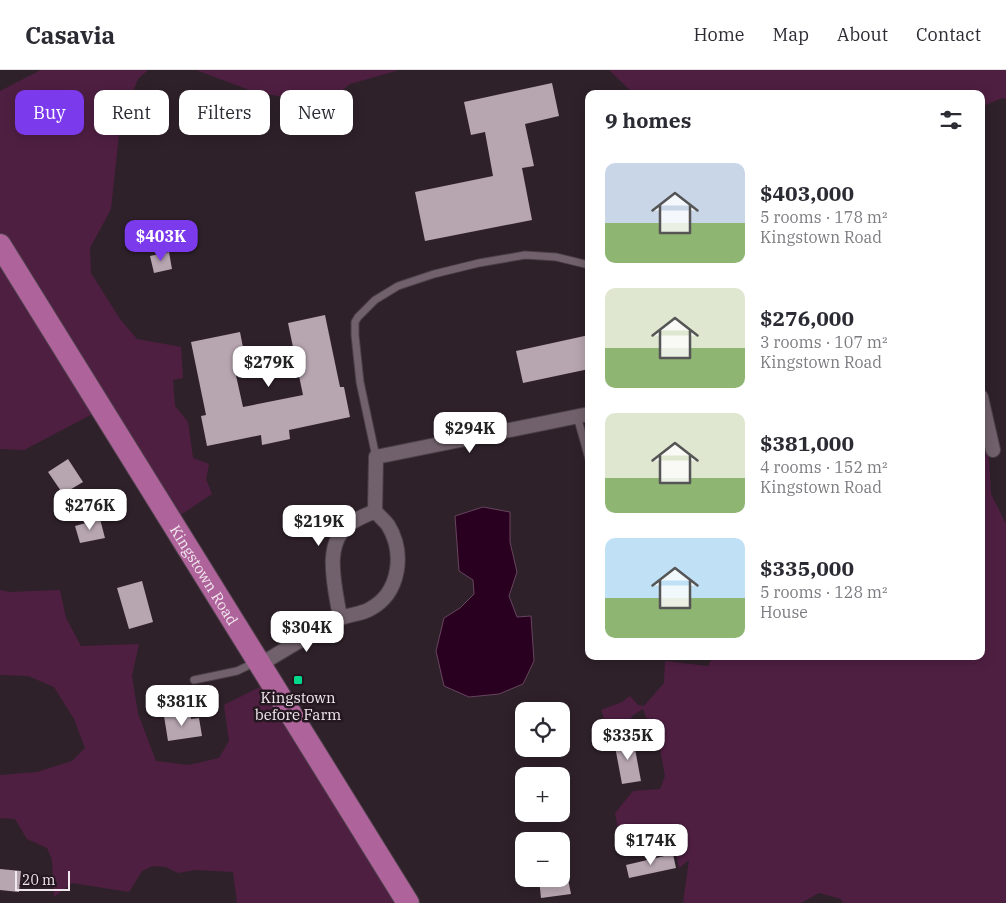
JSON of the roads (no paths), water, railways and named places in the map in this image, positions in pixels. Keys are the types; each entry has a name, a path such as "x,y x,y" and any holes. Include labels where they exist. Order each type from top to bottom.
{"main road":[{"name":"Kingstown Road","path":"0,245 408,903"}],"street":[{"path":"260,662 340,618 355,616 372,609 385,597 394,584 398,570 393,538 388,525 375,511 376,457 583,415"},
{"path":"985,430 993,450"},
{"path":"340,618 332,562 334,547 340,533 350,524 375,511"}],"lane":[{"path":"376,457 360,382 355,335 355,322 375,300 398,286 479,262 525,255 556,257 585,265"},
{"path":"583,415 585,430"},
{"path":"194,680 237,671 260,662"}],"place":[{"name":"Kingstown before Farm","path":"298,680"}]}
